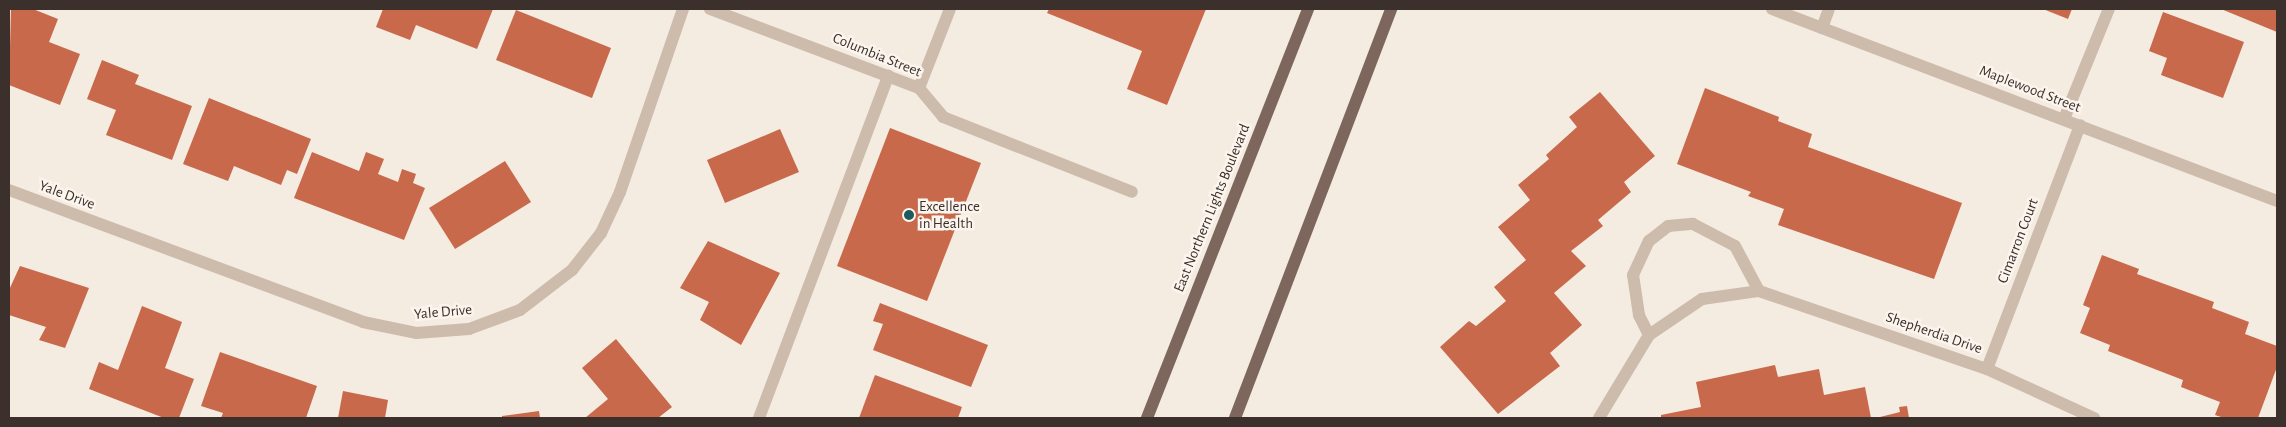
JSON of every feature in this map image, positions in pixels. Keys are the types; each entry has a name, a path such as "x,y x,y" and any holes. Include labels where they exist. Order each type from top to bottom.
{"main road":[{"name":"East Northern Lights Boulevard","path":"1147,418 1308,9"},
{"path":"1236,418 1391,9"}],"street":[{"name":"Yale Drive","path":"9,190 362,322 416,333 469,329 520,310 572,270 601,233 620,192 683,9"},
{"name":"Columbia Street","path":"710,9 919,88 943,117 1132,192"},
{"path":"919,88 950,9"},
{"name":"Maplewood Street","path":"1772,9 2277,201"},
{"path":"1822,28 1829,9"},
{"path":"2064,119 2109,9"},
{"path":"760,418 888,76"},
{"name":"Cimarron Court","path":"1987,369 2080,126"},
{"path":"1599,418 1649,335 1702,299 1759,291 1735,246 1692,224 1668,226 1649,241 1633,275 1639,315 1649,335"},
{"name":"Shepherdia Drive","path":"1759,291 1987,369 2094,418"}],"building":[{"path":"11,9 33,9 58,19 49,42 80,54 60,105 9,85"},
{"path":"383,9 493,9 477,49 416,25 410,40 376,27"},
{"path":"1049,9 1206,9 1167,105 1127,89 1142,51 1047,13"},
{"path":"2043,9 2072,9 2068,19"},
{"path":"2221,9 2277,9 2277,32"},
{"path":"516,10 611,48 592,98 496,60"},
{"path":"2163,12 2244,42 2223,98 2161,75 2167,58 2149,51"},
{"path":"102,60 139,75 135,84 192,106 172,160 106,135 116,110 87,99"},
{"path":"1705,88 1779,117 1778,121 1812,134 1808,147 1962,203 1934,279 1778,225 1784,209 1748,196 1751,192 1677,164"},
{"path":"1600,92 1655,156 1624,182 1631,192 1598,220 1603,226 1571,251 1586,266 1554,293 1582,325 1550,353 1560,366 1498,414 1440,347 1469,321 1476,326 1506,301 1494,287 1526,260 1498,227 1530,200 1518,185 1549,159 1546,155 1577,127 1569,117"},
{"path":"209,98 311,139 297,174 287,170 281,185 234,166 228,181 183,164"},
{"name":"Excellence in Health","path":"890,128 981,163 927,301 837,266"},
{"path":"780,129 799,172 725,203 707,160"},
{"path":"312,152 359,171 366,152 384,159 378,174 398,182 402,169 416,174 413,183 425,188 404,240 294,198"},
{"path":"505,161 531,202 455,249 429,208"},
{"path":"708,241 780,273 741,345 700,320 709,302 680,288"},
{"path":"2102,255 2139,269 2137,274 2214,302 2212,308 2249,322 2245,334 2277,346 2277,367 2258,418 2224,418 2215,415 2220,402 2181,387 2183,380 2108,351 2110,345 2080,333 2090,308 2083,305"},
{"path":"20,266 89,288 65,348 39,340 46,327 9,315 9,290"},
{"path":"880,303 988,345 971,387 873,350 883,324 873,321"},
{"path":"142,306 182,322 165,368 194,379 179,418 164,418 89,389 99,362 118,370"},
{"path":"616,339 672,407 658,418 585,418 608,399 582,368"},
{"path":"220,352 317,386 306,418 221,418 223,413 201,406"},
{"path":"1775,365 1778,377 1819,369 1824,395 1865,387 1871,418 1661,418 1661,415 1701,407 1696,382"},
{"path":"875,375 962,407 958,418 859,418"},
{"path":"343,391 388,400 385,418 338,418"},
{"path":"1907,406 1909,418 1876,418 1900,412 1899,407"},
{"path":"539,411 540,418 502,418 502,416"}],"place":[{"name":"Excellence in Health","path":"909,215"}]}
